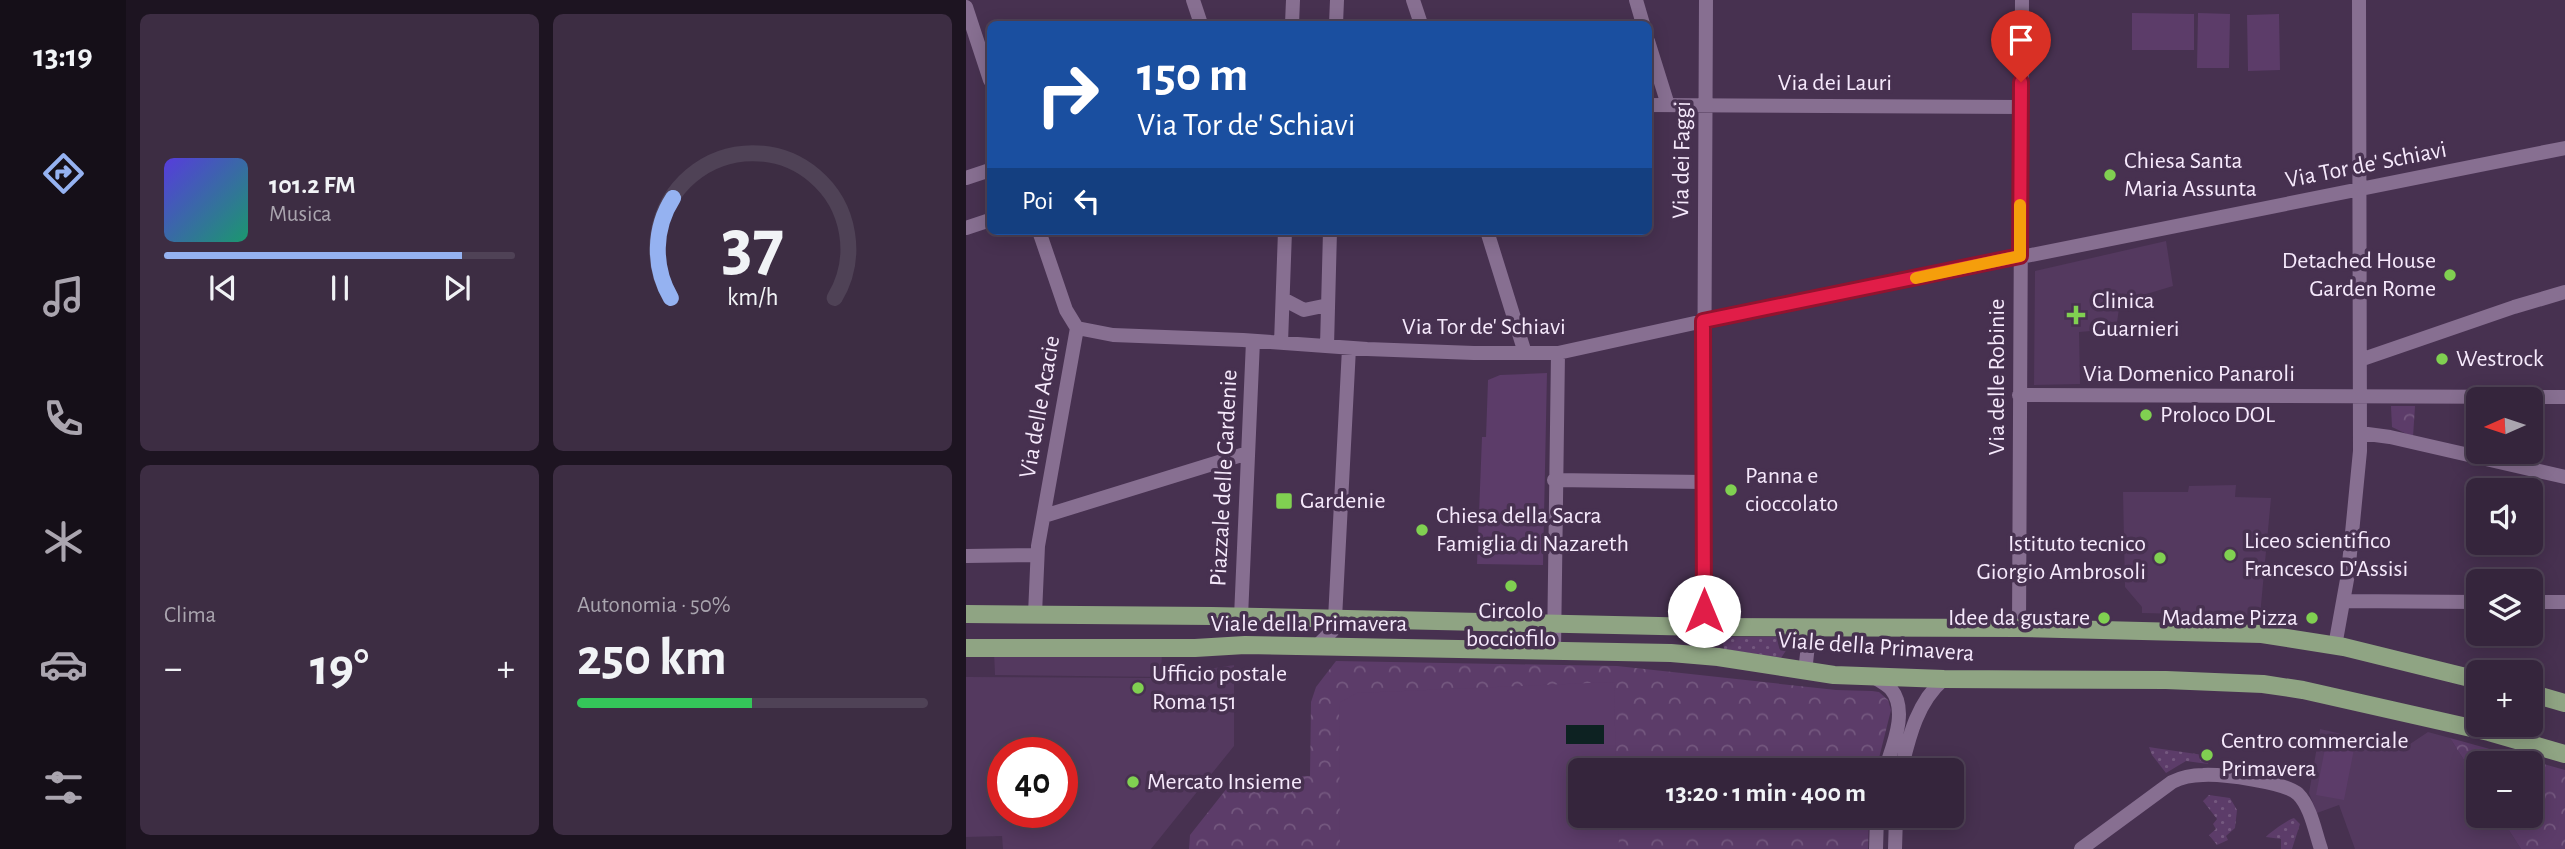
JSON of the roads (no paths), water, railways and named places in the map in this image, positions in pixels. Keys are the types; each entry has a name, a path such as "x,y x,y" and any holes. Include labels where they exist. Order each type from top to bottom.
{"main road":[{"name":"Viale della Primavera","path":"966,614 1704,627 2019,628 2262,634 2335,646 2466,677"},
{"name":"Viale della Primavera","path":"966,648 1195,649 1245,645 1554,650 1703,655 1805,672 1872,676 2263,684 2303,690 2489,732 2565,754"},
{"path":"2543,697 2565,703"}],"street":[{"path":"1193,0 1200,21"},
{"path":"1292,21 1293,0"},
{"path":"1336,21 1337,0"},
{"path":"1413,0 1420,21"},
{"path":"1636,0 1642,21"},
{"name":"Via dei Faggi","path":"1703,655 1706,0"},
{"name":"Via delle Robinie","path":"2019,628 2022,0"},
{"path":"2335,646 2344,601 2357,495 2360,433 2359,0"},
{"path":"966,7 987,71"},
{"path":"1652,54 1668,105"},
{"name":"Via dei Lauri","path":"1652,105 2021,107"},
{"name":"Via Tor de' Schiavi","path":"1077,328 1113,335 1281,342 1349,348 1558,353 2020,256 2565,148"},
{"path":"966,178 987,171"},
{"path":"966,229 987,221"},
{"name":"Via delle Acacie","path":"1035,614 1037,555 1077,328 1064,304 1040,235"},
{"path":"1281,342 1285,235"},
{"path":"1327,346 1330,235"},
{"path":"1488,235 1525,353"},
{"path":"2360,360 2565,292"},
{"path":"1283,299 1304,310 1328,305"},
{"name":"Piazzale delle Gardenie","path":"1241,617 1253,341"},
{"path":"1316,647 1331,633 1335,619 1349,348"},
{"path":"1554,650 1554,480 1558,353"},
{"name":"Via Domenico Panaroli","path":"2019,395 2565,397"},
{"path":"2360,433 2390,437 2565,477"},
{"path":"1044,516 1248,453"},
{"path":"1554,480 1704,482"},
{"path":"966,556 1037,555"},
{"path":"2344,601 2466,601"},
{"path":"2543,602 2565,602"},
{"path":"1805,672 1810,627"},
{"path":"1872,676 1890,688 1899,711 1898,726 1889,758"},
{"path":"1905,758 1922,705 1932,689 1944,679"},
{"path":"2081,849 2172,782 2201,775 2292,789 2304,802 2321,849"},
{"path":"1876,849 1877,828"},
{"path":"1895,849 1896,828"}],"place":[{"name":"Chiesa Santa Maria Assunta","path":"2110,175"},
{"name":"Detached House Garden Rome","path":"2450,275"},
{"name":"Clinica Guarnieri","path":"2076,315"},
{"name":"Westrock","path":"2442,359"},
{"name":"Proloco DOL","path":"2146,415"},
{"name":"Panna e cioccolato","path":"1731,490"},
{"name":"Gardenie","path":"1284,501"},
{"name":"Chiesa della Sacra Famiglia di Nazareth","path":"1422,530"},
{"name":"Liceo scientifico Francesco D'Assisi","path":"2230,555"},
{"name":"Istituto tecnico Giorgio Ambrosoli","path":"2160,558"},
{"name":"Circolo bocciofilo","path":"1511,586"},
{"name":"Idee da gustare","path":"2104,618"},
{"name":"Madame Pizza","path":"2312,618"},
{"name":"Ufficio postale Roma 151","path":"1138,688"},
{"name":"Centro commerciale Primavera","path":"2207,755"},
{"name":"Mercato Insieme","path":"1133,782"}]}
